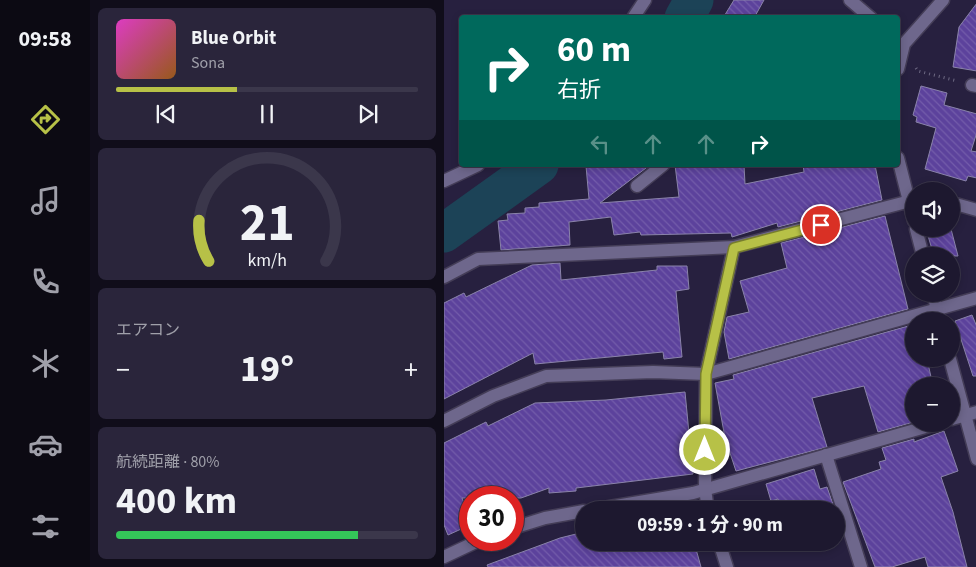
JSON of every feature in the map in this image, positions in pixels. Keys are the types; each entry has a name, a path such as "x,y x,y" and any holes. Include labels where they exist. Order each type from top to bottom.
{"street":[{"path":"635,15 645,0"},
{"path":"850,0 868,15"},
{"path":"901,41 943,0"},
{"path":"900,164 905,182"},
{"path":"444,181 474,167"},
{"path":"637,186 661,167"},
{"path":"444,277 478,259 734,248 905,202"},
{"path":"960,205 976,210"},
{"path":"707,501 705,489 706,374 734,248"},
{"path":"946,312 976,298"},
{"path":"444,421 494,396 546,376 653,372 706,374 905,324"},
{"path":"953,367 971,414 976,459"},
{"path":"645,501 693,493 908,432"},
{"path":"826,455 861,567"},
{"path":"524,524 544,518 575,513"},
{"path":"444,557 459,550"},
{"path":"722,551 728,567"}],"path":[{"path":"901,41 918,71 974,85"}],"building":[{"path":"734,0 764,0 756,15 725,15"},
{"path":"977,3 977,71 953,67 959,27"},
{"path":"921,86 947,93 944,105 977,114 977,132 971,151 977,152 977,178 968,176 966,181 925,169 936,128 916,122 917,117 913,115"},
{"path":"586,167 647,167 600,203 679,197 675,167 744,167 745,184 804,172 803,167 875,167 882,200 778,227 777,223 732,237 731,233 641,235 640,232 614,235 611,217 569,222 570,245 501,250 498,221 508,220 507,214 525,213 525,208 539,207 539,203 589,199"},
{"path":"885,216 908,309 729,359 724,332 727,317 749,312 740,281 787,268 781,243"},
{"path":"928,237 953,237 956,247 931,247"},
{"path":"560,263 561,280 657,270 657,266 687,266 689,289 676,291 682,357 664,359 663,352 535,364 533,353 444,399 444,303 464,293 466,297 532,265"},
{"path":"972,315 977,327 977,376 973,376 960,336 960,319"},
{"path":"905,327 905,367 929,367 931,377 905,377 905,424 878,432 864,386 812,398 827,447 736,471 725,438 715,383 734,379 733,375"},
{"path":"685,392 693,474 576,488 576,491 549,493 549,488 524,497 524,486 459,486 459,530 448,535 444,525 444,443 486,422 488,426 535,403 606,400"},
{"path":"944,432 958,471 941,477 953,512 967,567 928,567 925,557 892,567 875,567 843,482 881,469 879,462 886,460 882,448 914,439 914,442"},
{"path":"814,469 820,489 827,487 832,501 778,501 778,499 771,501 766,484"},
{"path":"575,534 575,551 697,551 701,567 488,567 487,565"}],"waterway":[{"path":"686,15 694,0"},
{"path":"444,233 536,167"}],"route":[{"path":"705,450 706,374 734,248 821,225"}]}
